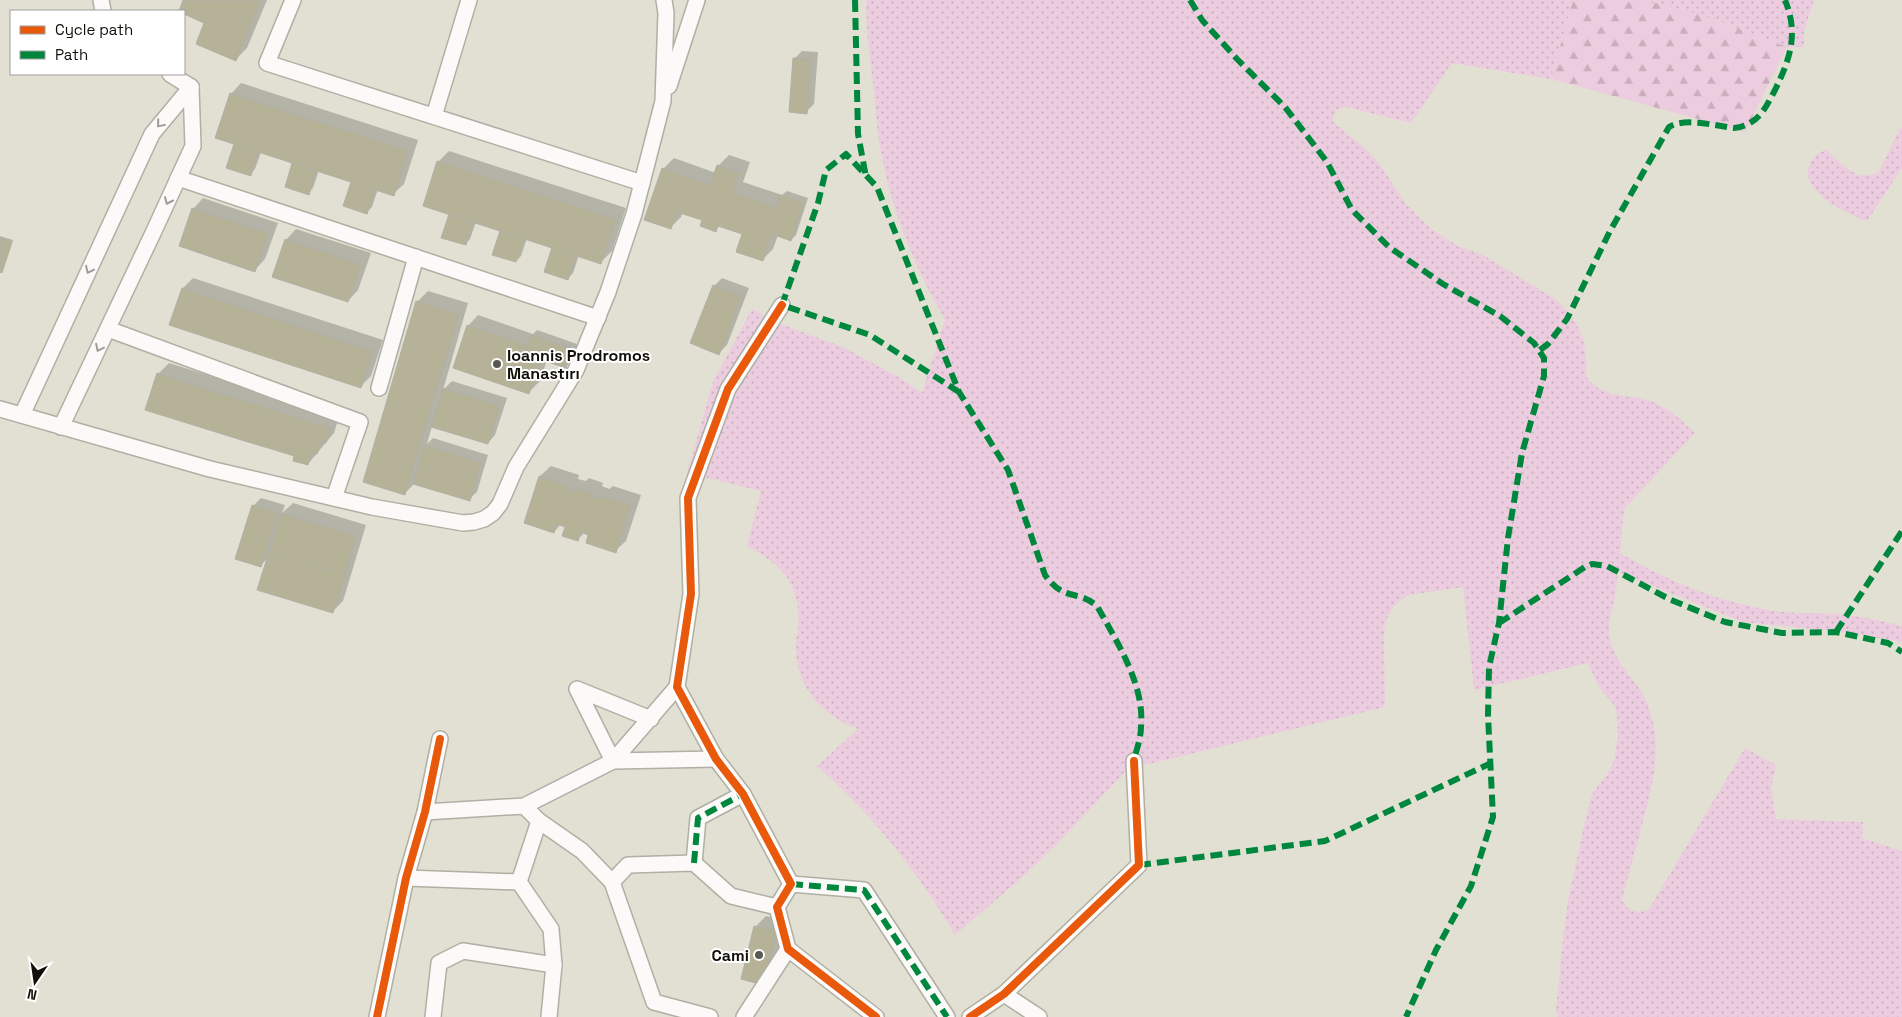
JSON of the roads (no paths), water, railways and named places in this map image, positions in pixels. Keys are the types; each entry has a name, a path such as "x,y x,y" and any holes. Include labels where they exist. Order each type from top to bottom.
{"street":[{"path":"293,0 267,63 642,183"},
{"path":"434,116 470,0"},
{"path":"663,101 666,13 664,0"},
{"path":"0,409 210,469 372,507 463,523 484,519 493,513 500,504 516,467 576,370 598,318 634,214 663,101 697,0"},
{"path":"172,75 191,87"},
{"path":"61,427 193,146 191,87"},
{"path":"22,415 152,134 191,87"},
{"path":"178,178 598,318"},
{"path":"379,388 416,257"},
{"path":"425,812 524,806 614,762 677,687 691,594 688,498 728,389 782,305"},
{"path":"108,329 360,422 334,498"},
{"path":"677,687 716,759 743,794 791,884"},
{"path":"614,762 577,689 651,719"},
{"path":"377,1017 406,878 425,812 440,740"},
{"path":"614,762 716,759"},
{"path":"970,1017 1004,994 1138,865 1134,761"},
{"path":"694,863 698,818 743,794"},
{"path":"524,806 539,821 582,851 612,882 654,1002 710,1017"},
{"path":"519,882 539,821"},
{"path":"612,882 628,865 694,863 731,896 777,907"},
{"path":"406,878 519,882"},
{"path":"519,882 552,930 554,966 549,1017"},
{"path":"791,884 777,907 788,949 876,1017"},
{"path":"791,884 864,890 947,1017"},
{"path":"744,1017 788,949"},
{"path":"433,1017 440,963 463,951 554,966"},
{"path":"1004,994 1040,1017"}],"place":[{"name":"Ioannis Prodromos Manastırı","path":"497,364"},
{"name":"Cami","path":"759,955"}]}
